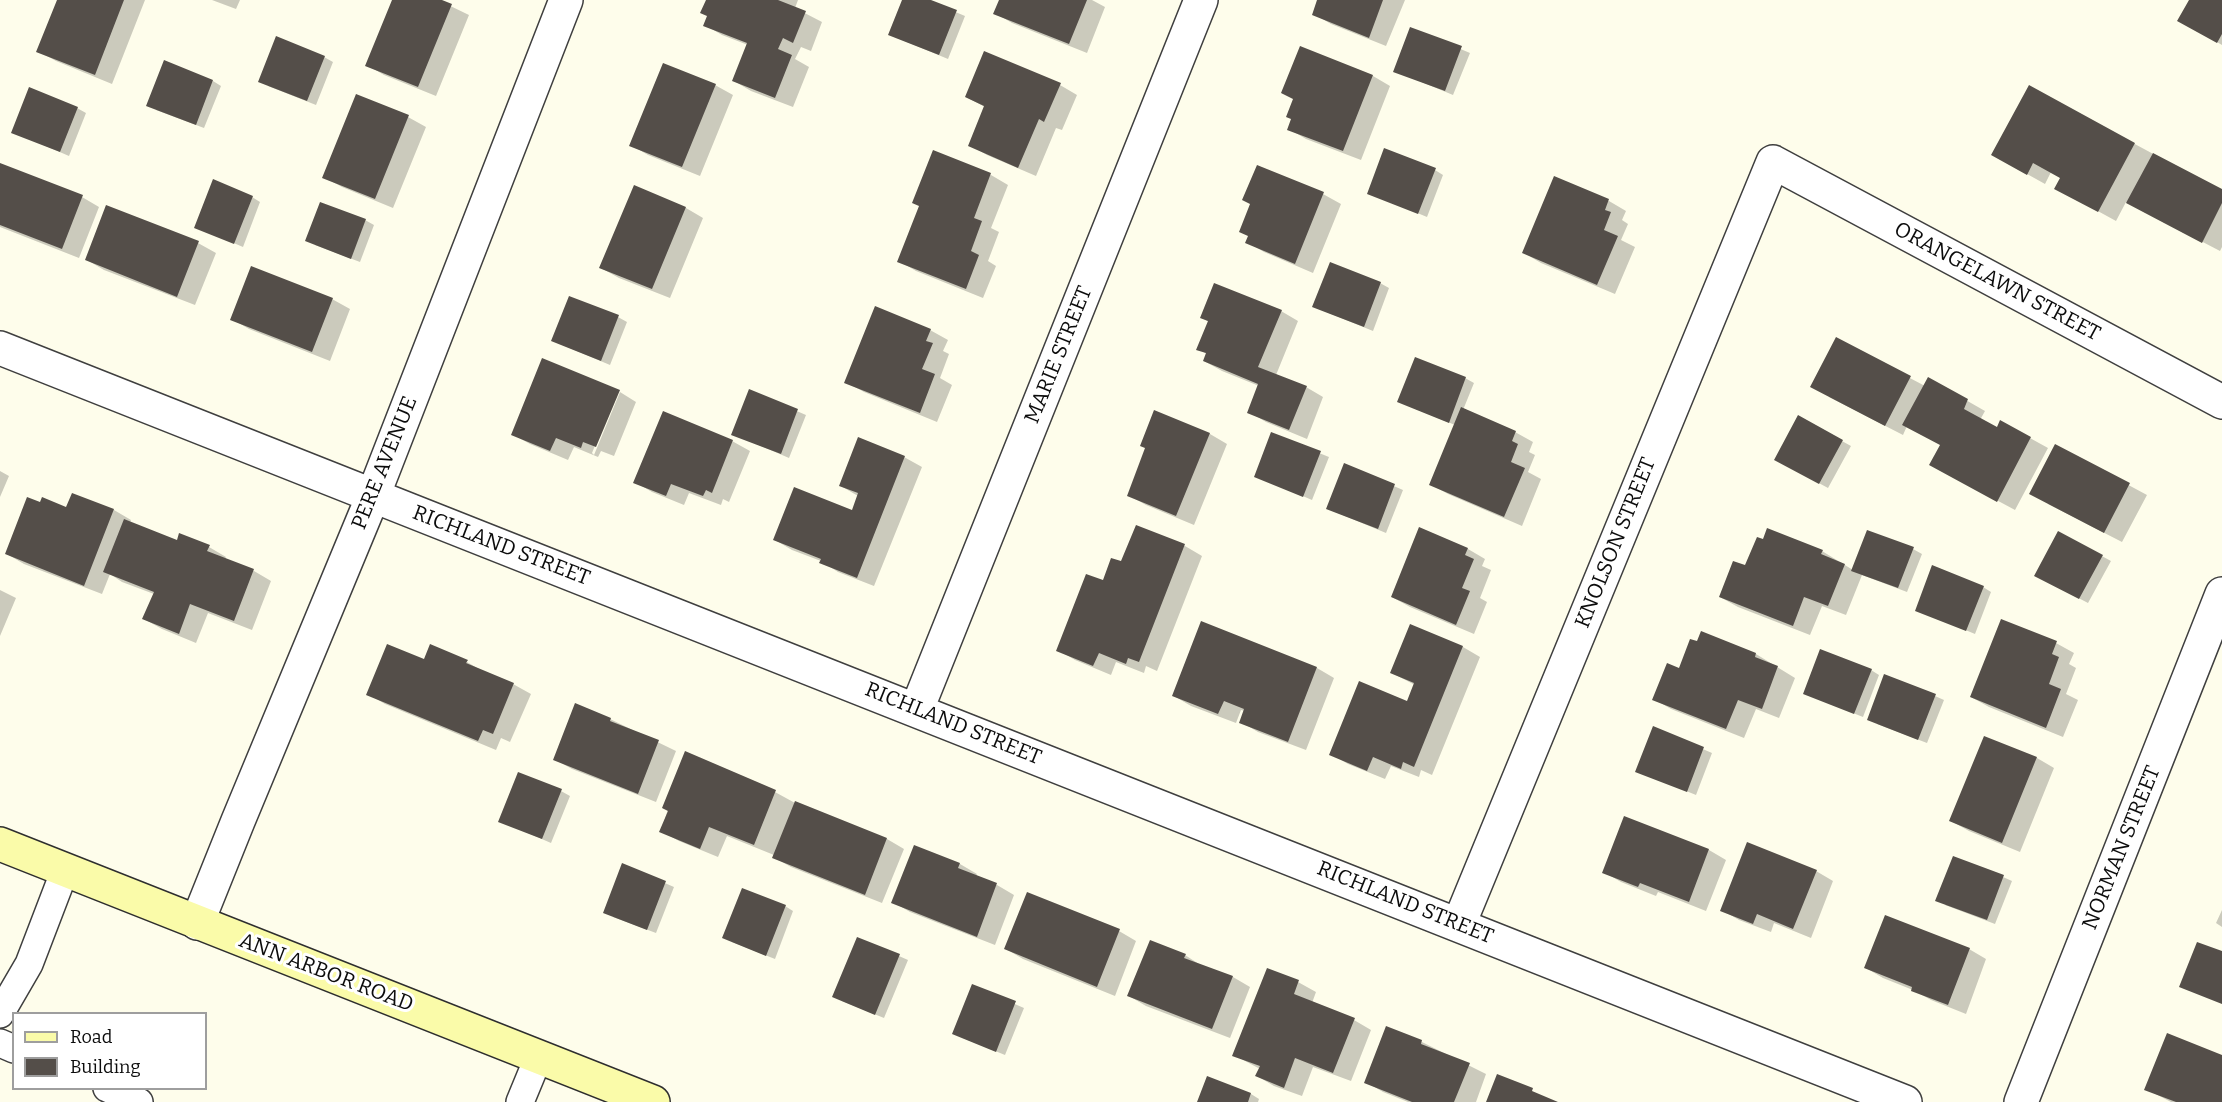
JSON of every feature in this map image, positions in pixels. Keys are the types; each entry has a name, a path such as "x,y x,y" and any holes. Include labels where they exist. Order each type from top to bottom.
{"main road":[{"name":"ANN ARBOR ROAD","path":"0,844 653,1102"}],"street":[{"name":"PERE AVENUE","path":"197,923 373,496 567,0"},
{"name":"MARIE STREET","path":"917,709 1201,0"},
{"name":"ORANGELAWN STREET","path":"1773,162 2222,402"},
{"name":"KNOLSON STREET","path":"1459,924 1773,162"},
{"name":"RICHLAND STREET","path":"0,348 917,709 1905,1102"},
{"name":"NORMAN STREET","path":"2021,1102 2222,594"}],"lane":[{"path":"0,1014 29,964 65,870"},
{"path":"520,1102 539,1056"},
{"path":"109,1090 139,1102"}],"building":[{"path":"57,0 124,0 95,75 36,52"},
{"path":"392,0 442,0 452,4 418,87 365,66"},
{"path":"706,0 778,0 806,11 793,43 783,38 778,49 792,55 775,98 732,81 747,43 703,26 707,16 700,13"},
{"path":"902,0 931,0 957,10 939,55 888,35"},
{"path":"999,0 1087,0 1069,44 993,14"},
{"path":"1317,0 1383,0 1369,38 1312,15"},
{"path":"2189,0 2222,0 2222,34 2217,43 2177,21"},
{"path":"1410,27 1462,46 1445,91 1393,72"},
{"path":"276,36 325,56 307,101 258,82"},
{"path":"1300,46 1373,75 1343,151 1287,130 1291,119 1286,117 1293,99 1281,93"},
{"path":"984,51 1061,83 1044,122 1039,119 1018,168 968,146 984,106 965,97"},
{"path":"164,60 213,80 196,125 146,106"},
{"path":"663,63 716,84 682,167 629,146"},
{"path":"2029,85 2135,143 2098,212 2054,189 2060,178 2033,163 2027,175 1991,155"},
{"path":"29,87 78,107 60,152 11,133"},
{"path":"356,94 409,115 375,199 322,178"},
{"path":"1384,148 1436,168 1418,214 1367,194"},
{"path":"933,150 991,173 974,218 982,221 971,251 979,255 966,289 897,262 919,206 912,203"},
{"path":"2153,153 2222,189 2222,203 2202,243 2126,203"},
{"path":"0,163 83,195 62,249 0,225"},
{"path":"1257,165 1324,192 1295,264 1245,243 1248,236 1239,232 1250,204 1242,200"},
{"path":"1554,176 1609,199 1605,210 1611,212 1604,230 1618,236 1597,285 1522,253"},
{"path":"213,179 253,196 234,244 194,228"},
{"path":"634,185 686,207 652,289 599,268"},
{"path":"320,202 366,219 351,259 305,241"},
{"path":"106,205 199,241 177,297 85,260"},
{"path":"1330,262 1381,282 1364,327 1312,307"},
{"path":"251,266 333,298 312,352 230,320"},
{"path":"1214,283 1282,310 1258,367 1307,386 1289,430 1247,413 1258,384 1203,361 1206,353 1196,350 1208,321 1200,318"},
{"path":"569,296 619,315 601,361 551,341"},
{"path":"875,306 931,329 926,341 933,343 922,369 935,374 920,413 844,383"},
{"path":"1836,337 1911,376 1885,426 1810,387"},
{"path":"1415,357 1466,377 1449,423 1397,402"},
{"path":"542,358 620,390 596,447 583,442 581,448 556,438 550,451 511,435"},
{"path":"1928,377 1968,399 1964,409 1997,427 2000,420 2031,437 1997,502 1929,465 1940,445 1902,425"},
{"path":"749,389 798,409 781,454 731,435"},
{"path":"1461,407 1516,431 1512,441 1518,444 1511,462 1525,468 1504,517 1429,485"},
{"path":"1154,410 1210,433 1176,516 1127,496 1145,448 1140,446"},
{"path":"663,411 733,440 712,493 706,490 703,496 671,484 666,496 633,483"},
{"path":"1798,415 1843,440 1819,484 1774,460"},
{"path":"1271,432 1321,451 1303,497 1254,477"},
{"path":"858,437 905,456 857,578 819,563 821,559 773,540 794,487 852,510 858,493 839,486"},
{"path":"2055,444 2130,483 2104,533 2029,494"},
{"path":"1344,463 1395,484 1378,529 1326,509"},
{"path":"72,493 114,509 84,586 5,554 27,497 40,502 42,497 66,507"},
{"path":"124,519 177,540 179,533 210,545 207,551 254,569 234,621 190,604 179,634 142,619 154,592 103,572"},
{"path":"1136,525 1185,544 1139,662 1128,658 1126,664 1099,653 1093,666 1056,651 1086,574 1103,580 1111,558 1121,561"},
{"path":"1419,527 1468,548 1465,555 1474,559 1462,588 1470,591 1456,625 1391,597"},
{"path":"1767,528 1823,550 1821,554 1845,564 1828,606 1804,597 1793,626 1719,597 1733,561 1745,565 1757,537 1763,539"},
{"path":"1867,530 1914,547 1898,588 1851,571"},
{"path":"2058,531 2103,555 2079,599 2034,576"},
{"path":"1932,565 1984,586 1966,631 1915,611"},
{"path":"2001,619 2057,641 2052,654 2059,657 2049,684 2061,689 2046,728 1970,697"},
{"path":"1201,621 1317,667 1288,742 1239,723 1244,709 1224,701 1218,714 1172,696"},
{"path":"1410,624 1463,646 1414,767 1403,762 1401,769 1373,757 1367,771 1329,755 1359,681 1407,701 1414,683 1390,673"},
{"path":"1701,631 1756,653 1755,657 1778,666 1762,709 1738,700 1726,729 1652,700 1667,663 1679,668 1690,639 1697,641"},
{"path":"387,644 424,659 430,644 468,660 466,663 514,683 493,734 483,730 478,741 366,695"},
{"path":"1820,649 1872,669 1854,714 1803,694"},
{"path":"1884,674 1936,694 1918,740 1867,720"},
{"path":"575,703 611,718 610,721 659,740 638,794 553,760"},
{"path":"1653,726 1704,747 1687,792 1635,772"},
{"path":"1984,736 2037,757 2002,843 1949,821"},
{"path":"685,751 776,790 754,845 709,827 700,849 659,832 668,811 662,808"},
{"path":"518,772 562,789 542,839 498,822"},
{"path":"795,801 887,838 865,895 772,858"},
{"path":"1624,816 1709,849 1689,902 1640,883 1638,887 1602,873"},
{"path":"1747,842 1817,870 1793,929 1757,914 1753,924 1720,911"},
{"path":"914,845 960,863 958,868 997,883 977,937 891,903"},
{"path":"1953,856 2004,875 1987,920 1935,901"},
{"path":"622,863 666,881 647,930 603,913"},
{"path":"742,888 786,905 766,956 722,938"},
{"path":"1027,892 1120,929 1097,987 1004,949"},
{"path":"1885,915 1970,948 1948,1005 1911,991 1912,987 1864,968"},
{"path":"857,937 900,954 875,1015 832,997"},
{"path":"1150,940 1186,954 1184,958 1233,976 1212,1029 1127,996"},
{"path":"2197,942 2222,951 2222,1004 2179,987"},
{"path":"1267,968 1299,980 1294,994 1355,1018 1333,1073 1295,1058 1284,1088 1255,1076 1260,1066 1232,1056"},
{"path":"972,984 1016,1001 996,1052 952,1034"},
{"path":"1386,1026 1422,1040 1421,1044 1470,1063 1454,1102 1412,1102 1364,1083"},
{"path":"2167,1033 2222,1055 2222,1102 2176,1102 2144,1090"},
{"path":"1497,1074 1533,1088 1532,1091 1558,1102 1486,1102"},
{"path":"1207,1076 1251,1093 1248,1102 1197,1102"}]}
